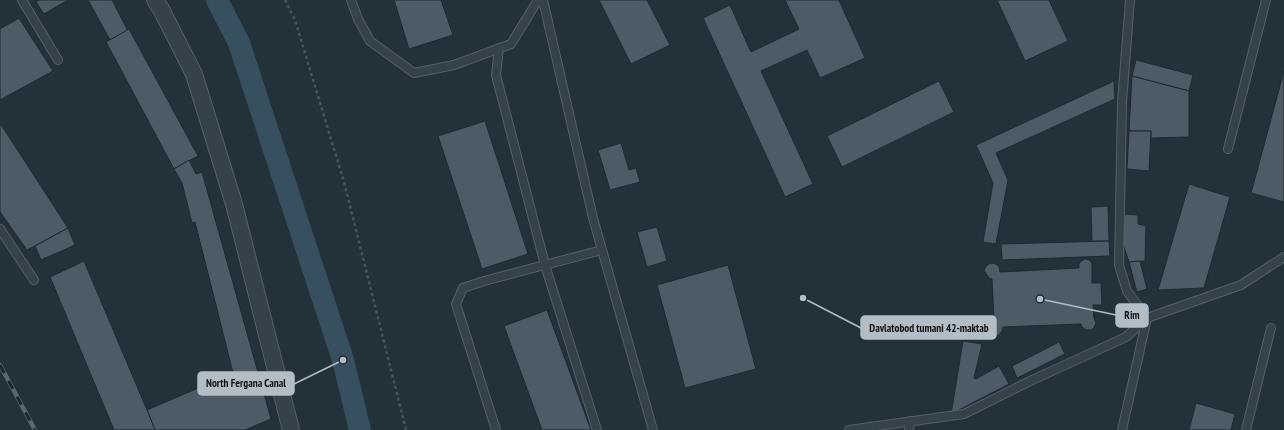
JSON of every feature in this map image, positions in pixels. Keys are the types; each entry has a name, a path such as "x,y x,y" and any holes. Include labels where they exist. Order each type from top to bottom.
{"street":[{"path":"155,0 194,74 234,204 291,430"}],"lane":[{"path":"22,0 58,60"},
{"path":"351,0 358,19 370,41 414,73 454,65 511,44 538,0"},
{"path":"544,0 602,250 653,430"},
{"path":"1122,430 1147,318 1127,291 1118,264 1122,102 1130,0"},
{"path":"1228,149 1266,0"},
{"path":"499,48 496,75 545,265 597,430"},
{"path":"0,229 34,280"},
{"path":"496,430 456,304 463,288 602,250"},
{"path":"849,430 909,426 964,414 1028,382 1126,337 1147,318 1241,285 1284,257"},
{"path":"1246,430 1271,328"}],"path":[{"path":"285,0 295,20 344,182 406,430"}],"building":[{"path":"39,0 68,0 44,14 36,2"},
{"path":"88,0 112,0 128,31 110,40"},
{"path":"394,0 441,0 453,35 409,49"},
{"path":"599,0 647,0 670,45 631,64"},
{"path":"785,0 839,0 865,58 820,78 807,50 761,71 813,184 785,197 703,18 730,5 751,52 799,29"},
{"path":"997,0 1049,0 1068,41 1025,61"},
{"path":"19,18 53,71 0,100 0,29"},
{"path":"129,29 198,156 174,169 106,42"},
{"path":"1136,60 1193,75 1189,91 1132,76"},
{"path":"1284,71 1284,202 1251,193"},
{"path":"1132,76 1189,91 1189,137 1151,138 1151,131 1129,131"},
{"path":"939,81 954,112 842,167 827,136"},
{"path":"1114,81 1115,99 996,153 1008,180 996,244 983,242 993,183 976,145"},
{"path":"485,121 528,254 482,269 438,136"},
{"path":"0,123 68,228 27,250 0,212"},
{"path":"1129,131 1151,131 1149,171 1127,169"},
{"path":"621,143 629,170 636,168 640,182 610,190 598,150"},
{"path":"189,160 196,174 202,172 271,419 245,430 155,430 147,410 233,373 195,222 192,223 182,183 174,169"},
{"path":"1189,184 1230,197 1204,288 1158,290"},
{"path":"1108,206 1109,241 1092,241 1091,207"},
{"path":"1125,214 1138,215 1138,224 1146,226 1145,261 1129,262 1122,241"},
{"path":"657,227 667,261 647,267 637,232"},
{"path":"68,228 75,245 41,260 35,246"},
{"path":"1109,241 1110,256 1002,260 1001,244"},
{"path":"1085,259 1092,263 1092,283 1101,283 1102,305 1093,305 1096,323 1094,328 1091,330 1086,330 1081,324 1003,327 999,335 994,336 989,333 987,329 988,324 994,320 992,279 989,278 984,270 987,265 991,263 996,264 999,267 1000,272 1079,268 1081,261"},
{"path":"84,261 155,430 114,430 50,277"},
{"path":"1140,261 1147,289 1137,292 1129,262"},
{"path":"728,265 756,369 685,388 657,285"},
{"path":"547,310 591,430 542,430 504,326"},
{"path":"963,341 982,344 974,378 976,379 999,366 1009,384 951,414"},
{"path":"1059,342 1065,354 1017,378 1012,366"},
{"path":"1196,403 1235,414 1231,430 1189,430"}],"waterway":[{"path":"217,0 239,43 343,360 360,430"}],"railway":[{"path":"0,365 35,430"}],"place":[{"name":"Davlatobod tumani 42-maktab","path":"803,298"},
{"name":"Rim","path":"1040,299"},
{"name":"North Fergana Canal","path":"343,360"}]}
